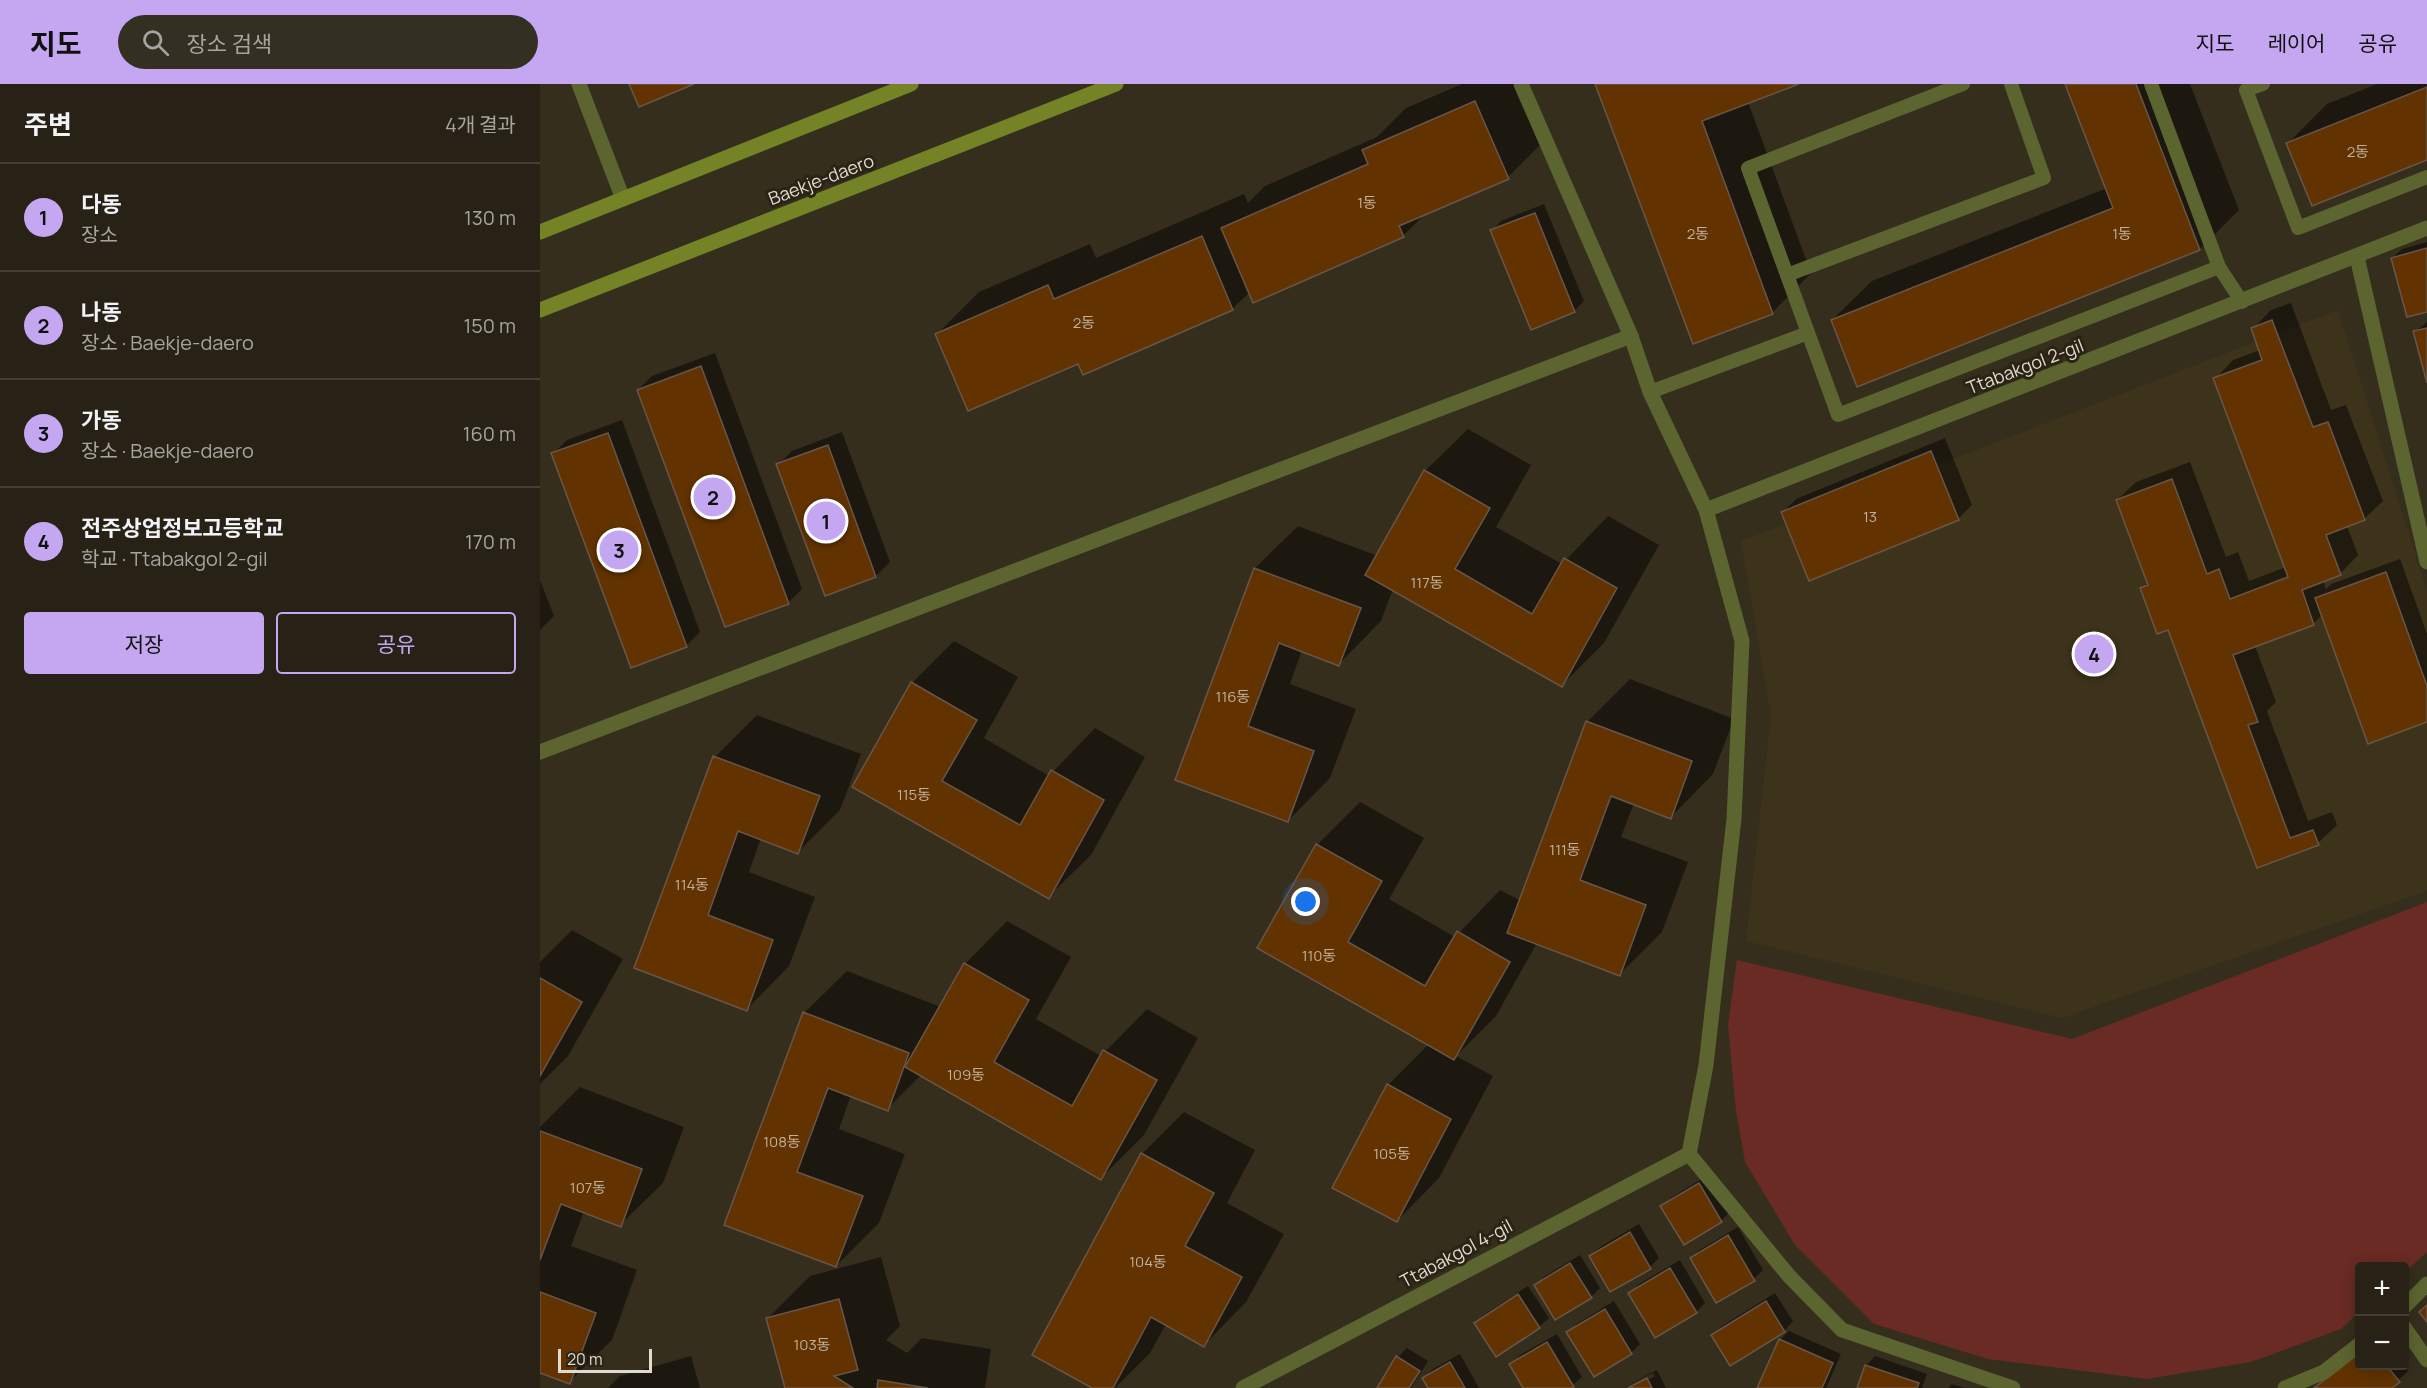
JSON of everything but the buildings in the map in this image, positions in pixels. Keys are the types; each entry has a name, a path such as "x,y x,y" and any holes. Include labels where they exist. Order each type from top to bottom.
{"street":[{"path":"579,84 623,199"},
{"path":"540,232 911,84"},
{"name":"Baekje-daero","path":"540,310 1116,84"},
{"path":"1521,84 1631,336 1650,392 1706,510 1742,641 1734,819 1706,1065 1689,1154 1789,1276 1842,1330 2013,1388"},
{"name":"Ttabakgol 2-gil","path":"1706,510 2427,228"},
{"path":"2357,257 2427,562"},
{"path":"540,752 1631,336"},
{"name":"Ttabakgol 4-gil","path":"1244,1388 1689,1154"},
{"path":"2409,1302 2427,1284"},
{"path":"2409,1334 2427,1360"},
{"path":"2285,1388 2324,1372 2355,1348"}],"lane":[{"path":"1963,84 1748,168 1838,415 2219,267"},
{"path":"1787,275 2044,178 2011,84"},
{"path":"2151,84 2219,267 2242,302"},
{"path":"2263,84 2246,90 2298,228 2427,177"},
{"path":"1650,392 1808,333"}],"shaded area":[{"path":"2338,310 2427,591 2427,891 2062,1018 1746,941 1771,716 1741,541"},
{"path":"2427,902 2427,1252 2409,1268 2409,1262 2355,1262 2355,1316 2341,1329 2251,1362 2147,1379 1988,1359 1874,1324 1795,1245 1745,1162 1736,1111 1728,1024 1737,960 2072,1039"}],"place":[{"name":"나동","path":"713,497"},
{"name":"다동","path":"826,521"},
{"name":"가동","path":"619,550"},
{"name":"전주상업정보고등학교","path":"2094,654"}]}
